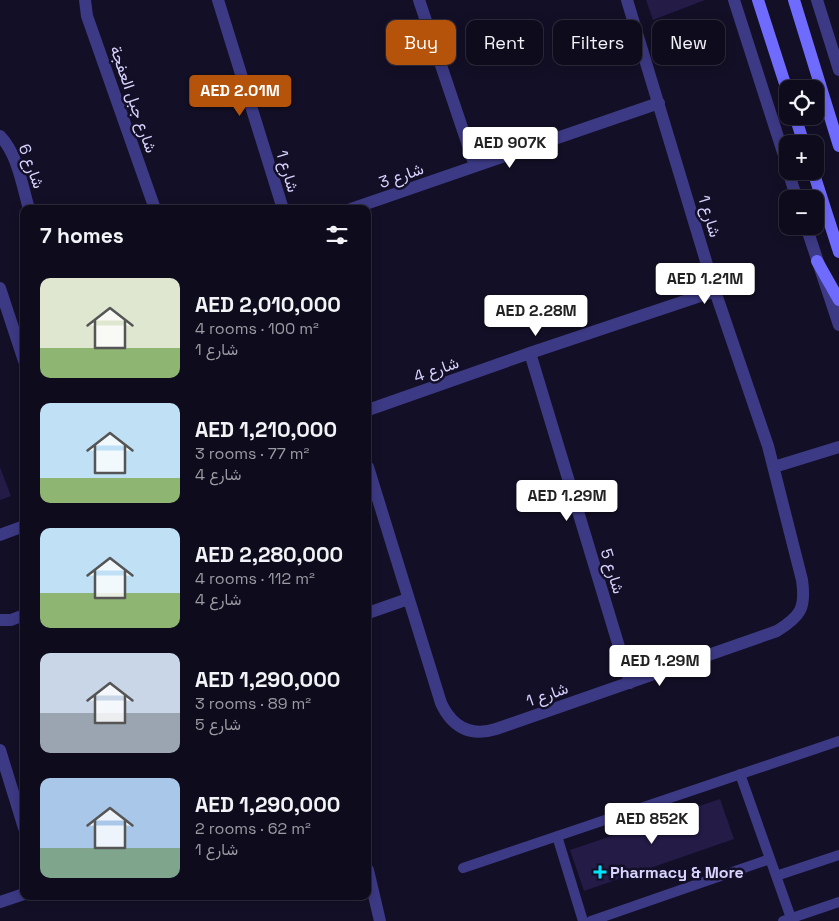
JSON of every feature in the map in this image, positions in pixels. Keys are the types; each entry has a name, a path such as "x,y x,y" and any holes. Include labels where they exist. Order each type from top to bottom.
{"main road":[{"path":"758,0 784,80"},
{"path":"794,0 839,146"},
{"path":"816,180 839,252"},
{"path":"817,261 839,300"}],"street":[{"name":"شارع جبل العفجة","path":"85,0 87,16 155,205"},
{"name":"شارع 1","path":"218,0 282,205"},
{"path":"419,0 475,166"},
{"name":"شارع 1","path":"371,477 445,712 451,720 468,730 487,732 777,631 792,622 800,610 804,596 802,580 774,468 715,291 627,0"},
{"path":"734,0 779,142"},
{"path":"817,0 839,70"},
{"name":"شارع 3","path":"363,205 659,103"},
{"name":"شارع 6","path":"0,136 8,145 14,158 28,205"},
{"path":"809,235 839,325"},
{"path":"0,288 20,337"},
{"name":"شارع 4","path":"371,409 715,291"},
{"name":"شارع 5","path":"530,353 630,683"},
{"path":"774,468 839,448"},
{"path":"0,535 20,528"},
{"path":"371,612 408,599"},
{"path":"0,628 5,620 20,616"},
{"path":"0,750 20,815"},
{"path":"371,883 380,921"},
{"path":"0,902 20,895"}],"lane":[{"path":"463,868 839,741"},
{"path":"740,774 776,876 787,920 839,902"},
{"path":"556,836 583,921"},
{"path":"776,876 839,855"},
{"path":"591,921 770,859"}],"building":[{"path":"646,0 705,0 653,20"},
{"path":"0,467 11,496 0,500"},
{"path":"720,799 734,839 584,891 570,850"}],"place":[{"name":"Pharmacy & More","path":"600,872"}]}
